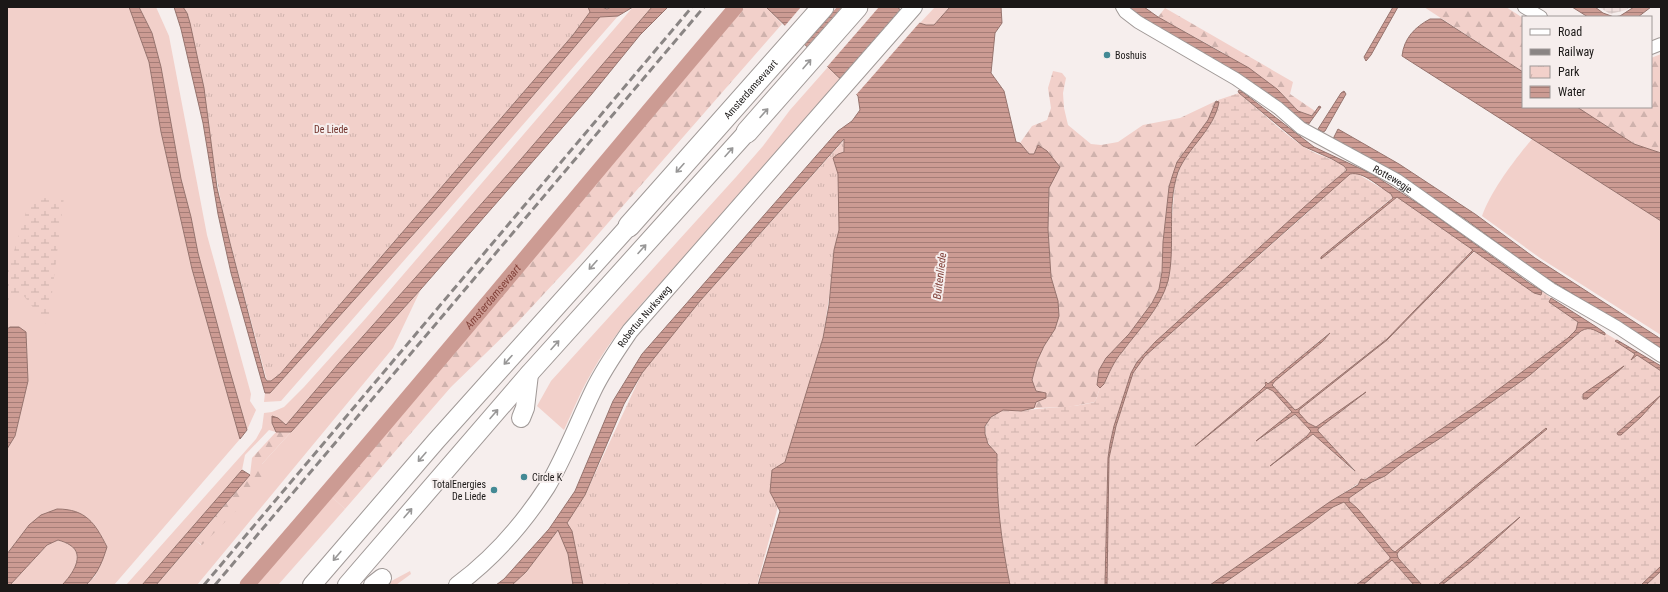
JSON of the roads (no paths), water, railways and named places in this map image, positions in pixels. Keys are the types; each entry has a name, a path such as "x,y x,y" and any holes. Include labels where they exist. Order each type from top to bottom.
{"highway":[{"name":"Amsterdamsevaart","path":"629,226 823,7"},
{"path":"747,132 852,13"}],"main road":[{"name":"Robertus Nurksweg","path":"457,585 497,550 524,519 547,486 594,389 611,359 630,331 913,8"},
{"path":"347,585 529,374 747,132"},
{"name":"Amsterdamsevaart","path":"312,585 441,435 629,226"},
{"path":"521,418 525,408 529,374"}],"street":[{"name":"Rottewegje","path":"1122,7 1125,12 1138,22 1236,79 1278,108 1301,128 1397,180 1551,288 1617,327 1661,356"},
{"path":"1524,7 1539,16"}],"water":[{"path":"129,7 139,7 152,33 161,67 181,179 191,217 198,253 247,430 240,439 192,269 161,132 149,62"},
{"path":"174,7 183,7 187,13 190,23 204,88 217,188 265,378 267,381 271,381 280,374 573,35 590,12 588,7 602,7 607,9 611,7 633,7 618,16 600,17 437,208 270,393 265,393 231,273 218,214 203,123 181,29"},
{"path":"652,7 668,7 640,35 591,95 421,289 291,432 276,432 272,423 272,416 278,418 286,425 339,363 509,173"},
{"name":"Buitenliede","path":"766,7 897,7 916,22 926,25 934,25 950,7 1001,7 1002,23 995,33 991,73 1004,91 1016,142 1020,143 1029,154 1034,154 1038,145 1047,151 1060,167 1049,188 1048,229 1051,277 1058,301 1059,316 1055,329 1044,346 1037,361 1032,380 1036,391 1046,393 1046,398 1036,402 1034,408 1021,411 1003,410 991,417 985,426 985,434 988,444 997,454 997,487 1000,520 1010,585 758,585 780,511 770,492 772,470 785,462 823,338 829,305 834,250 839,230 838,174 833,158 844,152 844,139 700,301 642,373 624,404 585,495 567,523 572,531 583,585 573,585 568,554 558,530 526,572 512,585 496,585 504,579 549,529 575,491 613,401 642,354 838,131 852,121 860,110 858,96"},
{"path":"1127,7 1144,7 1158,17 1249,68 1277,89 1298,111 1312,116 1319,106 1321,107 1308,125 1304,124"},
{"path":"1393,7 1398,7 1371,55 1366,61 1364,57"},
{"path":"1572,7 1595,7 1603,13 1611,16 1586,16"},
{"path":"1634,7 1651,7 1639,16 1620,16"},
{"path":"1430,19 1441,19 1522,71 1522,108 1579,108 1634,144 1661,153 1661,221 1402,56 1408,38 1415,29"},
{"path":"1240,90 1314,147 1372,174 1425,208 1542,291 1541,295 1534,293 1474,251 1387,340 1299,410 1299,413 1308,423 1316,427 1366,392 1318,429 1318,431 1355,471 1313,434 1270,466 1307,436 1311,431 1295,414 1256,441 1292,412 1273,391 1267,388 1195,446 1260,391 1266,385 1266,382 1268,384 1330,333 1322,342 1272,385 1295,410 1298,409 1387,339 1473,250 1397,197 1321,259 1321,257 1393,198 1391,194 1366,177 1350,174 1145,356 1133,373 1116,426 1109,458 1107,585 1105,585 1108,458 1110,444 1114,426 1131,373 1137,362 1155,342 1347,170 1344,166 1332,159 1303,146 1239,93 1238,91"},
{"path":"1344,91 1346,94 1323,132 1318,129 1341,93"},
{"path":"1216,101 1219,102 1212,121 1182,163 1174,185 1172,199 1170,268 1168,281 1160,301 1117,359 1104,384 1100,388 1097,385 1099,370 1106,358 1129,334 1152,303 1159,289 1162,272 1163,242 1169,187 1172,177 1177,162 1208,120"},
{"path":"1338,129 1399,164 1475,214 1535,258 1661,339 1661,348 1537,272 1465,219 1407,181 1333,139"},
{"path":"1551,298 1598,328 1605,333 1605,335 1591,329 1581,331 1530,375 1439,439 1404,461 1385,476 1372,482 1349,498 1349,501 1358,509 1395,552 1546,428 1547,429 1399,551 1397,554 1398,558 1422,585 1414,585 1392,560 1363,585 1356,585 1390,559 1390,557 1344,502 1333,507 1221,585 1210,585 1331,501 1358,485 1361,479 1365,480 1476,406 1568,338 1576,330 1578,322 1549,302"},
{"path":"10,327 19,327 26,332 28,381 15,436 7,449 7,329"},
{"path":"1617,340 1661,366 1661,371 1637,355 1631,360 1635,354 1615,341"},
{"path":"1624,366 1587,399 1583,399 1583,394"},
{"path":"1661,395 1641,417 1621,435 1618,435 1617,433"},
{"path":"242,470 250,475 156,585 142,585"},
{"path":"57,509 75,512 82,515 94,524 107,547 97,572 86,585 62,585 70,576 76,565 77,554 75,549 70,545 58,540 47,545 10,585 7,585 7,554 29,525 41,515"},
{"path":"1520,517 1472,561 1442,585 1438,585"},
{"path":"1661,566 1661,571 1646,585 1641,585"}],"waterway":[{"name":"Amsterdamsevaart","path":"247,585 432,369 736,7"}],"railway":[{"path":"204,585 692,7"},
{"path":"215,585 704,7"}],"place":[{"name":"Boshuis","path":"1107,55"},
{"name":"Circle K","path":"524,477"},
{"name":"TotalEnergies De Liede","path":"494,490"}],"park label":[{"name":"De Liede","path":"331,129"}]}
